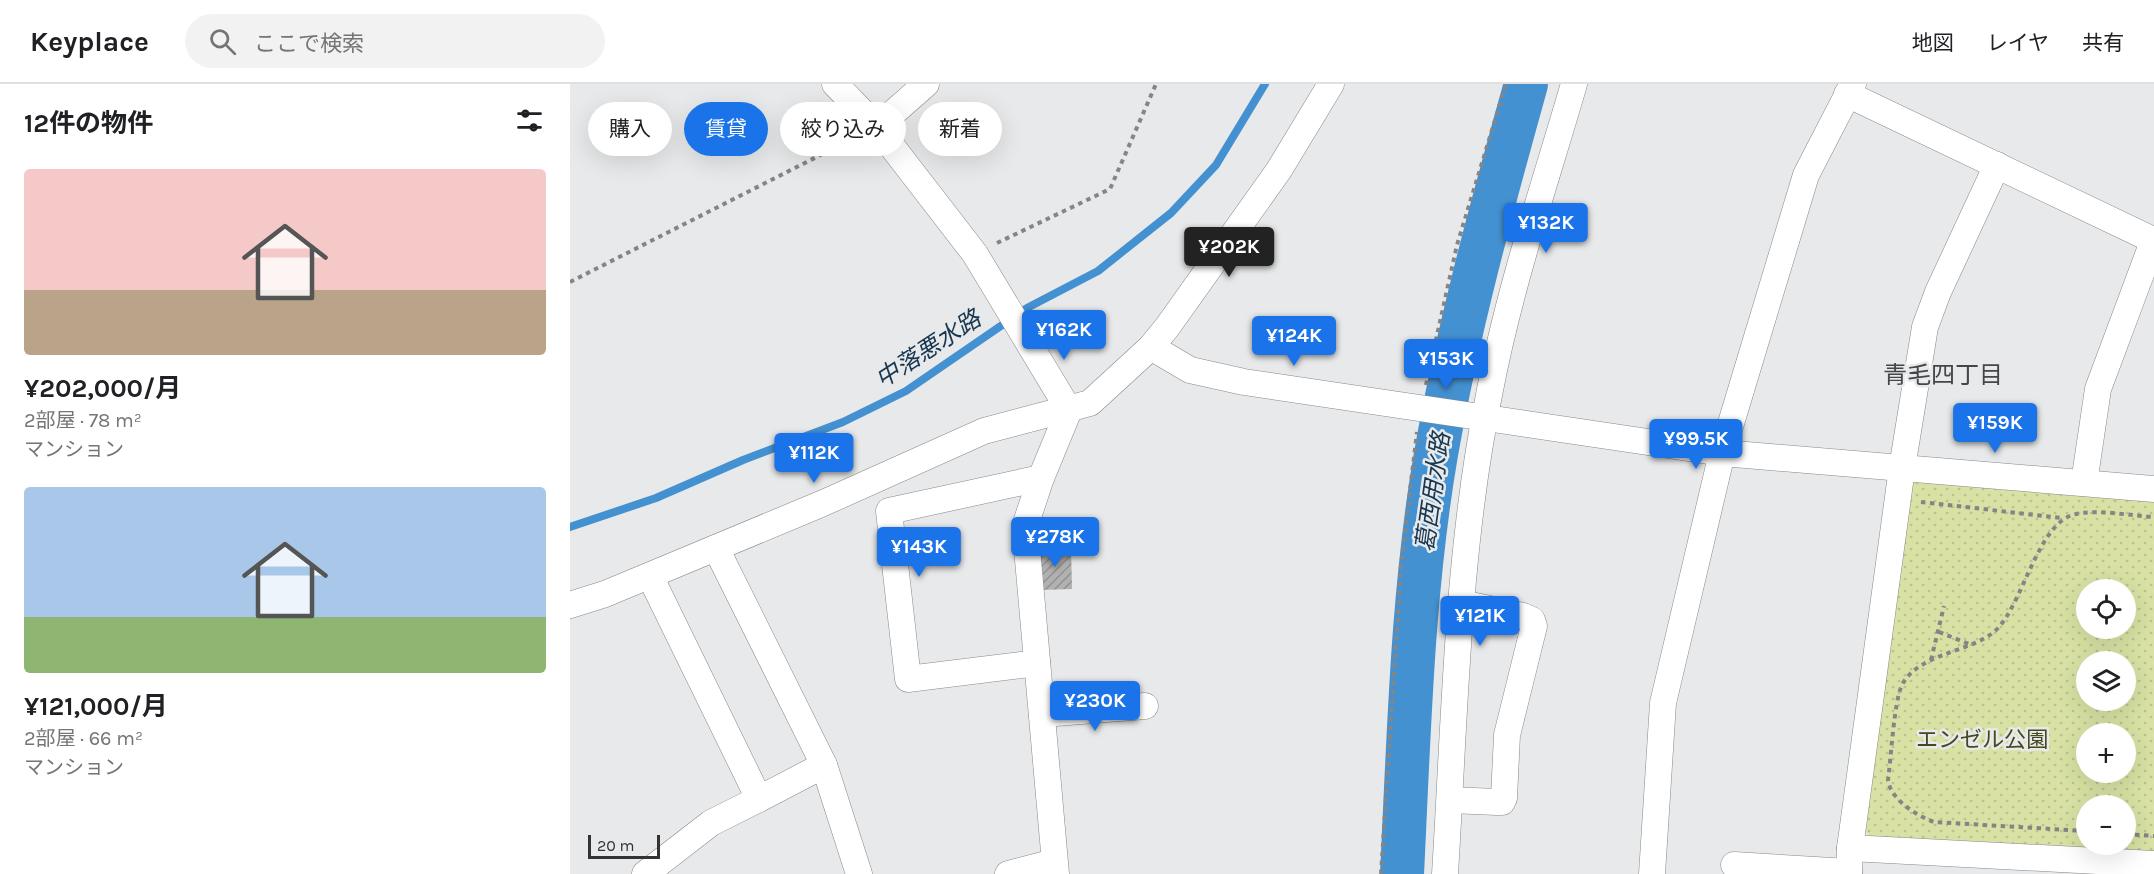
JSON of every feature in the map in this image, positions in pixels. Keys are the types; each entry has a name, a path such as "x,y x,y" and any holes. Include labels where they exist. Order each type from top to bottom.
{"street":[{"path":"836,84 853,102"},
{"path":"905,102 926,84"},
{"path":"570,605 650,576 821,504 984,431 1090,403 1151,347 1279,170 1331,84"},
{"path":"1445,874 1461,603 1472,502 1485,417 1518,272 1574,84"},
{"path":"1652,874 1663,703 1722,453 1806,175 1850,89 1997,165 2154,240 2098,389 2084,483"},
{"path":"899,156 975,254 998,296 1069,410"},
{"path":"1849,864 1902,468 1925,327 1938,292 1997,165"},
{"path":"1151,347 1190,370 1244,382 1722,453 2154,489"},
{"path":"1008,874 1055,868 1025,526 1041,478 1069,410"},
{"path":"1037,663 908,679 889,511 1041,478"},
{"path":"716,548 824,765 859,874"},
{"path":"650,576 759,799"},
{"path":"1450,800 1502,802 1504,798 1507,735 1534,626 1532,620 1523,616 1461,603"},
{"path":"1042,714 1145,706"},
{"path":"645,874 711,823 824,765"},
{"path":"1734,866 2154,864"}],"path":[{"path":"975,254 1110,189 1156,84"},
{"path":"1381,874 1401,566 1423,407 1457,245 1506,84"},
{"path":"570,282 820,156"},
{"path":"1911,500 2063,518 2080,513 2154,517"},
{"path":"2063,518 2049,534 2003,622 1994,632 1931,660 1908,677 1900,691 1888,780 1891,792 1912,811 1934,822 2076,830"},
{"path":"1931,660 1944,606"},
{"path":"1939,632 1970,644"},
{"path":"2136,835 2154,836"}],"green space":[{"name":"エンゼル公園","path":"1913,479 2154,499 2154,855 2136,854 2136,795 2076,795 2076,851 1873,839 1864,830"}],"building":[{"path":"1039,546 1071,546 1072,589 1040,590"}],"waterway":[{"name":"中落悪水路","path":"570,527 656,498 743,460 843,422 906,391 1027,308 1098,271 1171,213 1216,165 1265,84"},
{"name":"葛西用水路","path":"1402,874 1417,611 1436,454 1465,314 1526,84"}],"district":[{"name":"青毛四丁目","path":"1943,375"}]}
